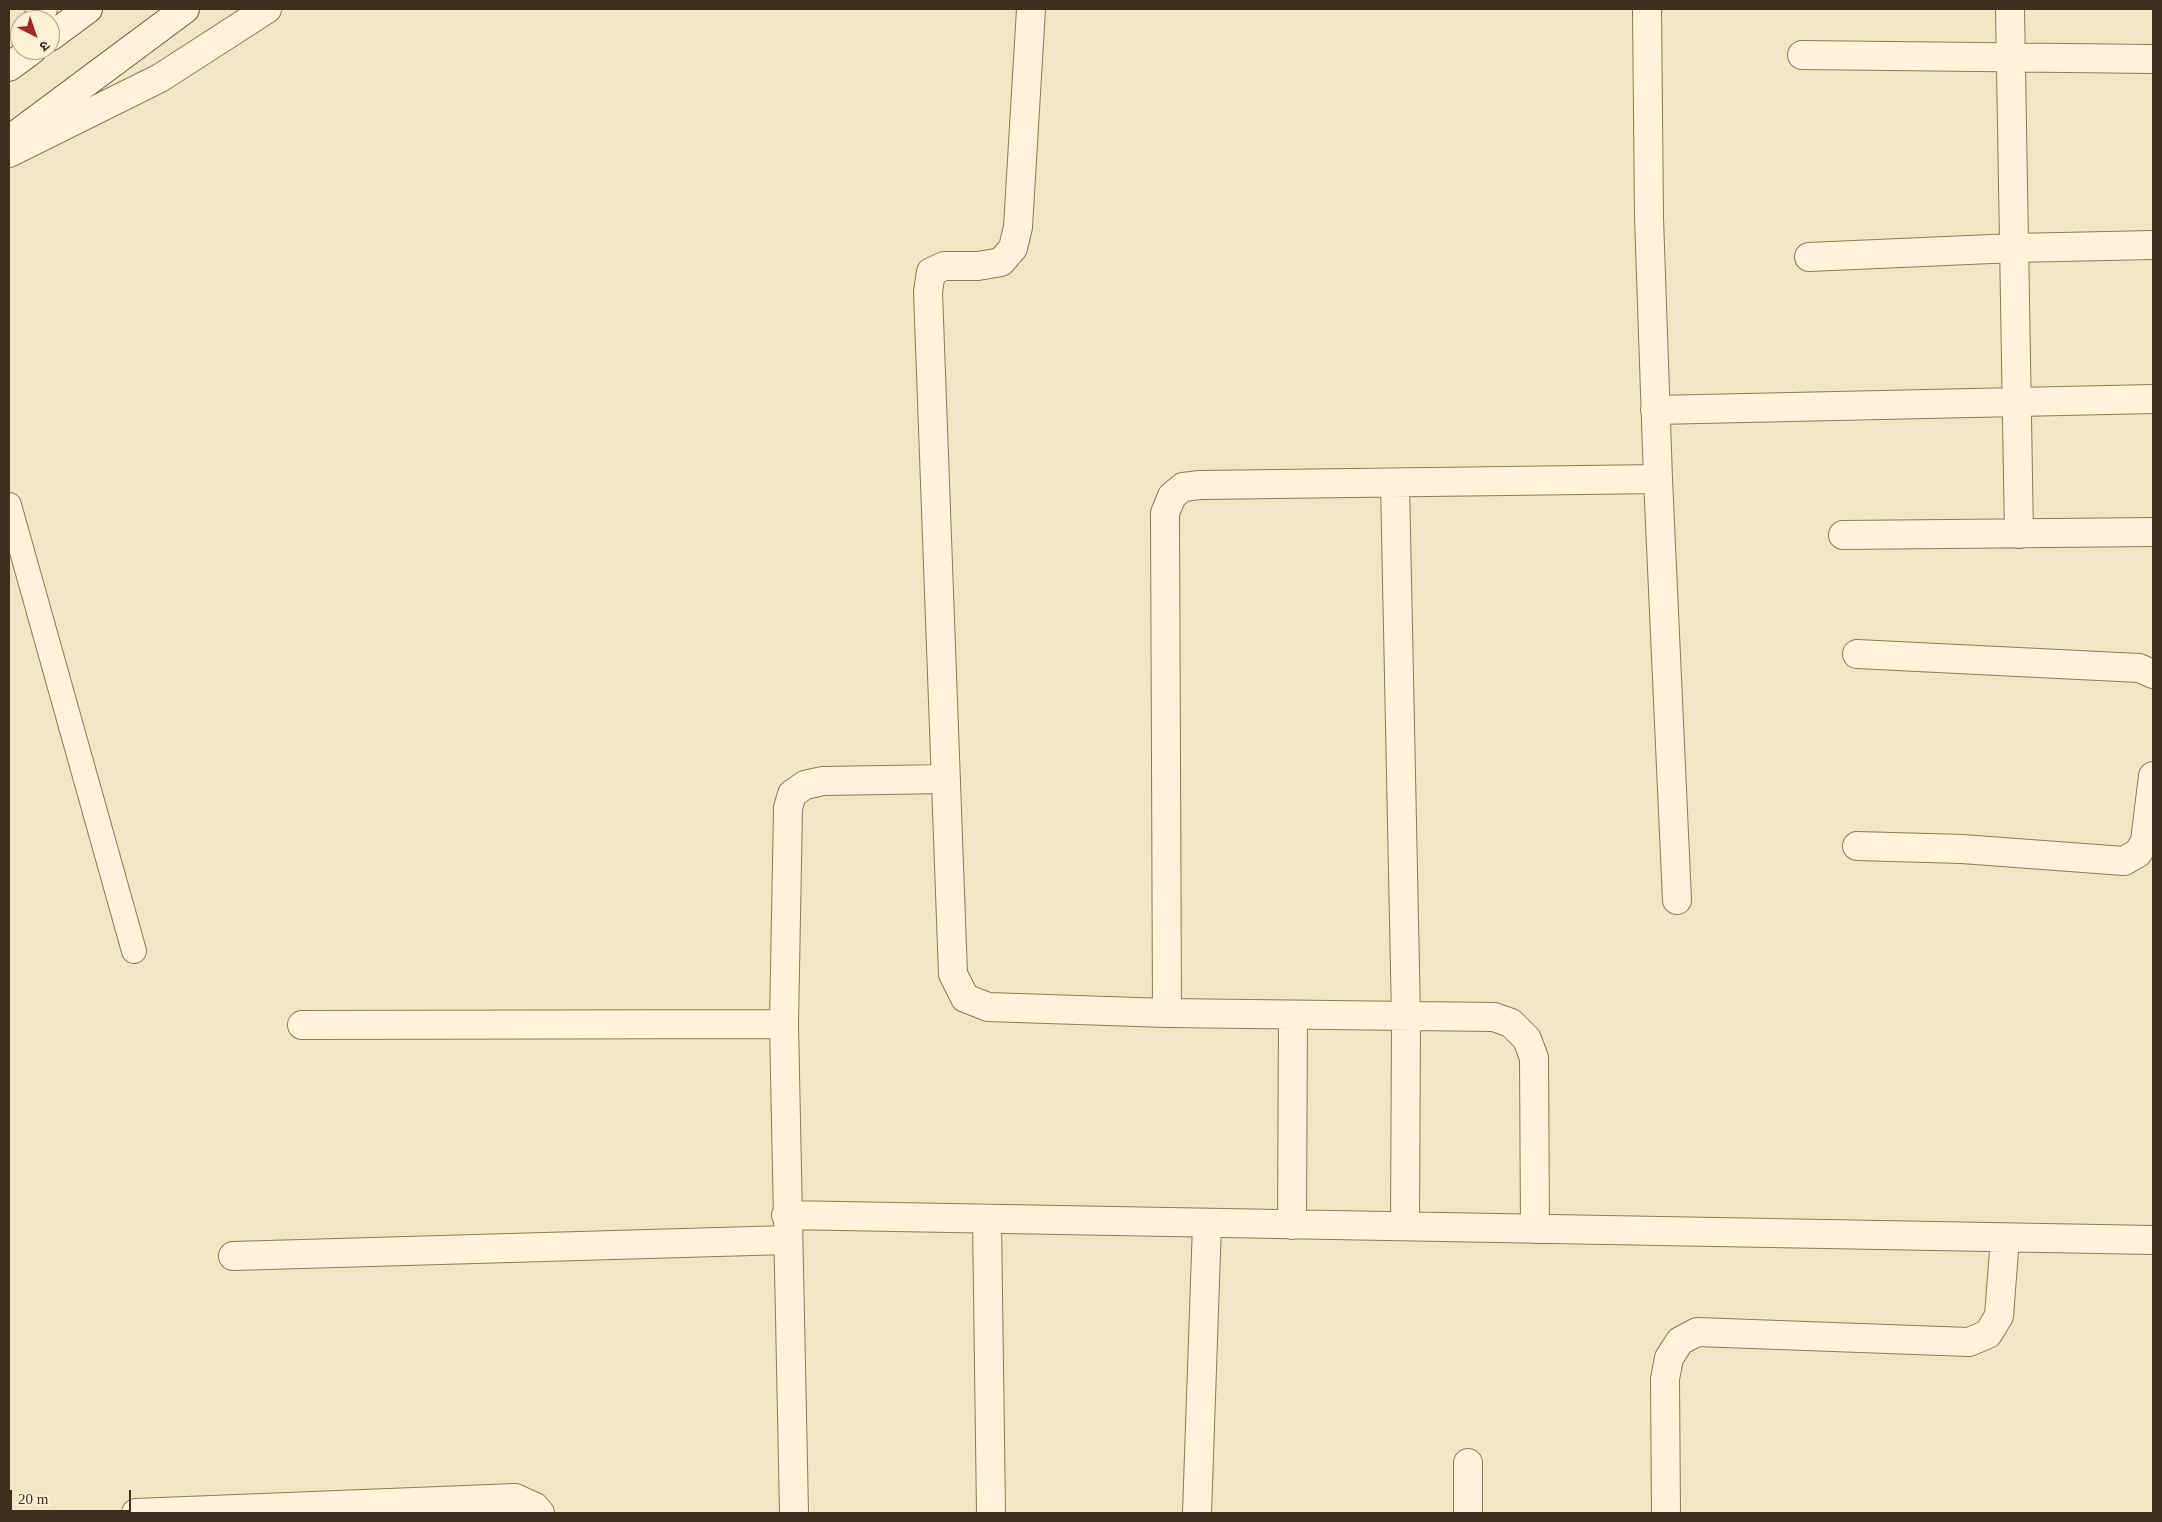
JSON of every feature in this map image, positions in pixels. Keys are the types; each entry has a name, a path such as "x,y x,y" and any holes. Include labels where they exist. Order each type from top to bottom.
{"street":[{"path":"60,30 88,9"},
{"path":"9,153 160,78 267,9"},
{"path":"1031,9 1018,227 1013,248 1001,262 978,266 944,266 931,272 928,292 953,974 965,998 988,1007 1167,1013 1494,1017 1511,1023 1527,1038 1534,1058 1535,1228"},
{"path":"1647,9 1649,218 1655,410 1677,900"},
{"path":"2010,9 2019,534"},
{"path":"9,140 177,14"},
{"path":"1802,55 2153,59"},
{"path":"1809,257 2014,248 2153,245"},
{"path":"1655,410 2016,404 2153,399"},
{"path":"1167,1013 1165,513 1172,496 1183,487 1200,485 1658,479"},
{"path":"1394,483 1406,1017 1405,1226"},
{"path":"1843,535 2153,532"},
{"path":"1857,654 2140,668 2153,674"},
{"path":"1856,846 1962,849 2124,861 2138,853 2145,841 2151,810 2153,776"},
{"path":"794,1513 784,1024 788,808 792,794 805,785 823,781 946,779"},
{"path":"1292,1225 1293,1015"},
{"path":"302,1025 784,1024"},
{"path":"987,1220 991,1513"},
{"path":"233,1256 787,1228 987,1220 2153,1240"},
{"path":"1196,1513 1207,1224"},
{"path":"1666,1513 1665,1378 1669,1358 1680,1341 1697,1332 1970,1342 1988,1334 1999,1316 2005,1238"},
{"path":"1468,1463 1468,1513"},
{"path":"136,1513 515,1498 535,1507 540,1513"}],"lane":[{"path":"9,505 134,952"}]}
